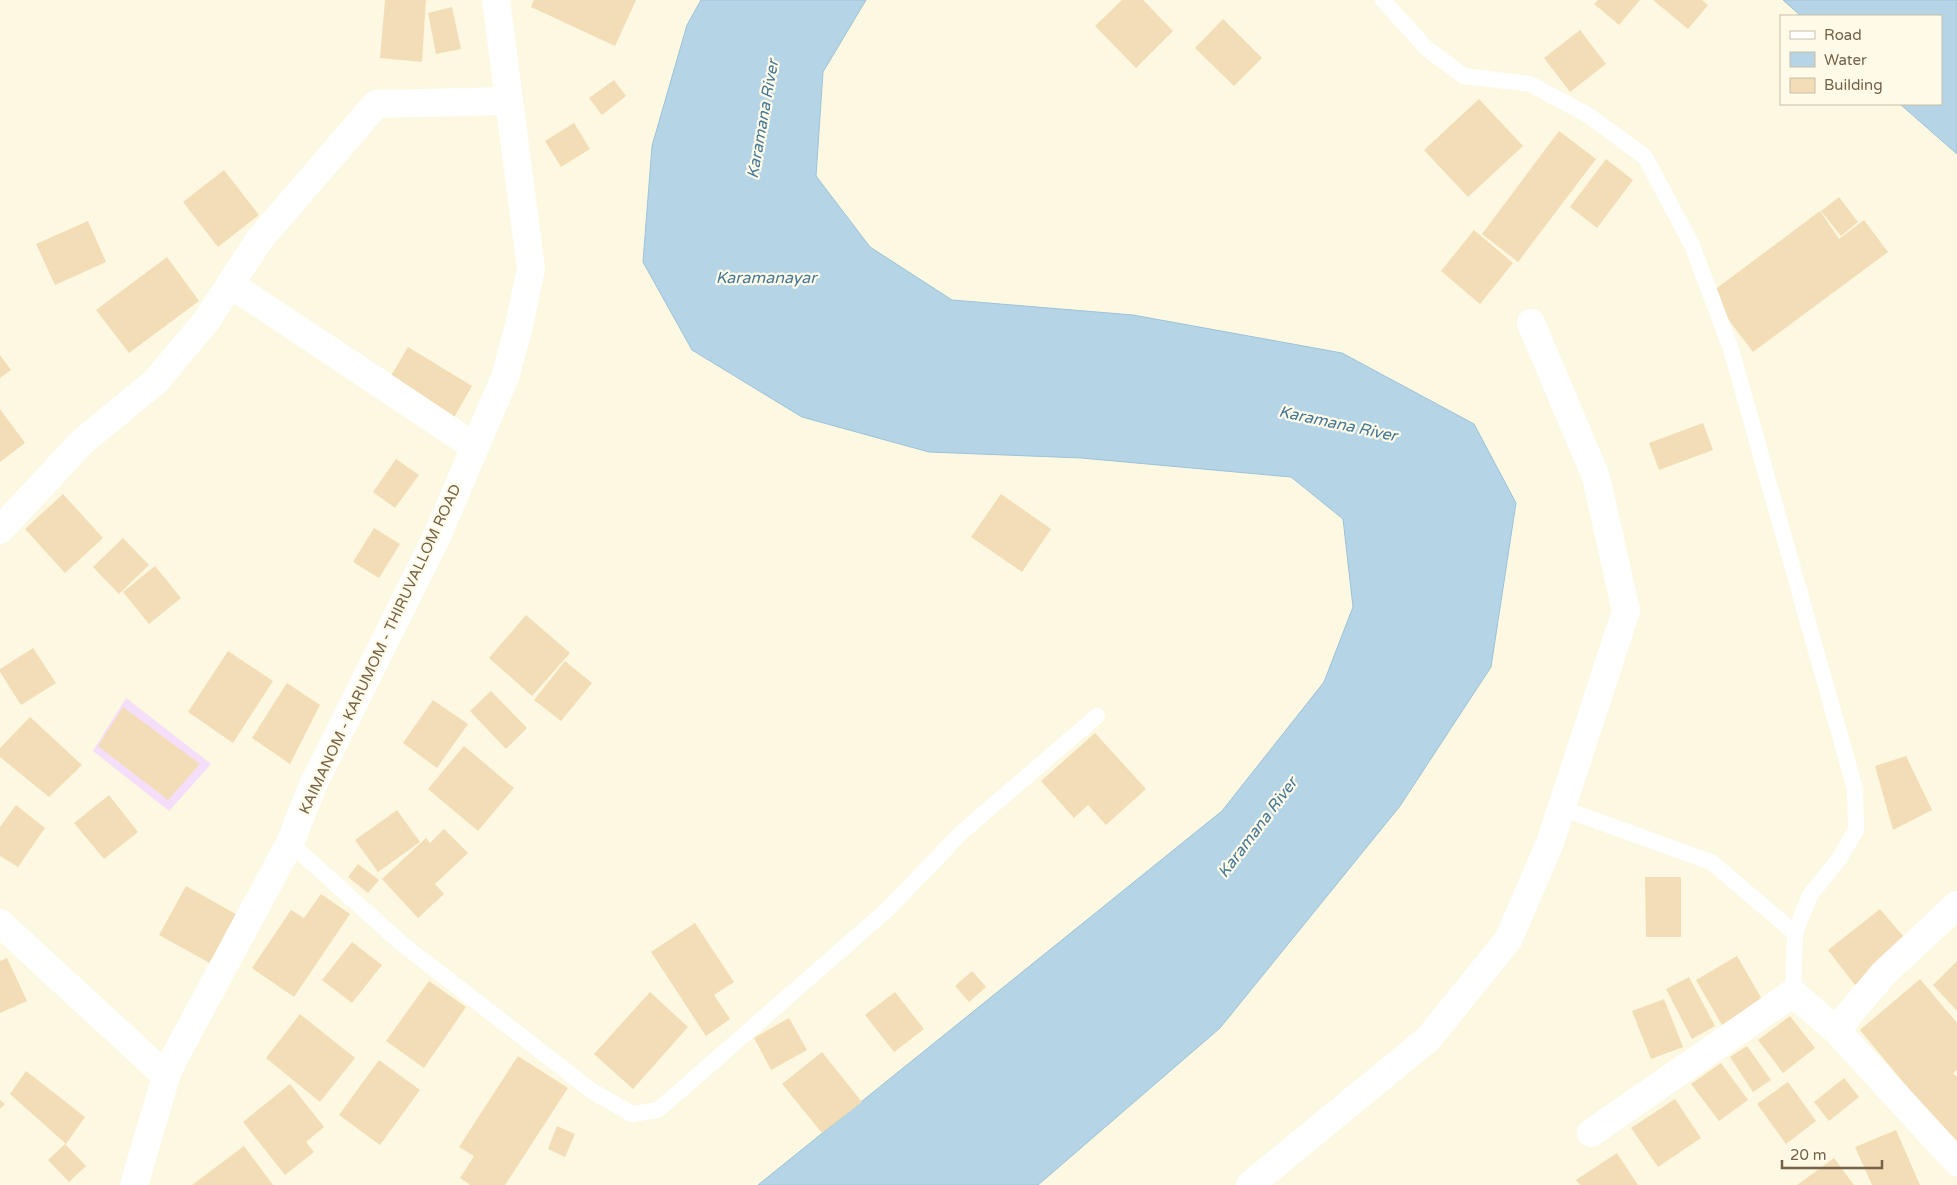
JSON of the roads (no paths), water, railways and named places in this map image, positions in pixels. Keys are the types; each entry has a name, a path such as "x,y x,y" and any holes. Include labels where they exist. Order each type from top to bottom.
{"street":[{"name":"KAIMANOM - KARUMOM - THIRUVALLOM ROAD","path":"134,1185 172,1060 290,843 313,784 438,534 505,377 518,330 531,269 496,0"},
{"path":"0,530 82,442 156,381 207,320 259,240 376,104 509,101"},
{"path":"230,284 475,446"},
{"path":"1250,1185 1428,1040 1508,940 1550,843 1626,611 1596,477 1531,323"},
{"path":"1836,1030 1883,974 1957,905"},
{"path":"0,923 166,1076"},
{"path":"1591,1133 1793,993 1836,1030 1957,1162"}],"lane":[{"path":"1383,0 1426,48 1464,76 1530,84 1588,114 1645,157 1692,245 1730,349 1855,788 1856,830 1839,859 1810,895 1795,933 1793,993"},
{"path":"290,843 401,943 592,1091 632,1114 658,1110 888,909 962,832 1098,716"},
{"path":"1561,808 1710,862 1795,933"}],"water":[{"name":"Karamanayar","path":"701,0 866,0 823,72 816,176 870,247 952,300 1133,315 1342,353 1474,424 1516,503 1491,667 1400,806 1220,1028 1038,1185 758,1185 1222,811 1324,682 1353,607 1343,519 1291,477 1081,458 929,452 802,417 692,350 643,262 652,146 687,25"},
{"path":"1783,0 1957,0 1957,154 1901,105 1942,105 1942,15 1800,15"}],"water label":[{"name":"Karamana River","path":"762,119"},
{"name":"Karamana River","path":"1338,423"},
{"name":"Karamana River","path":"1257,827"}]}
